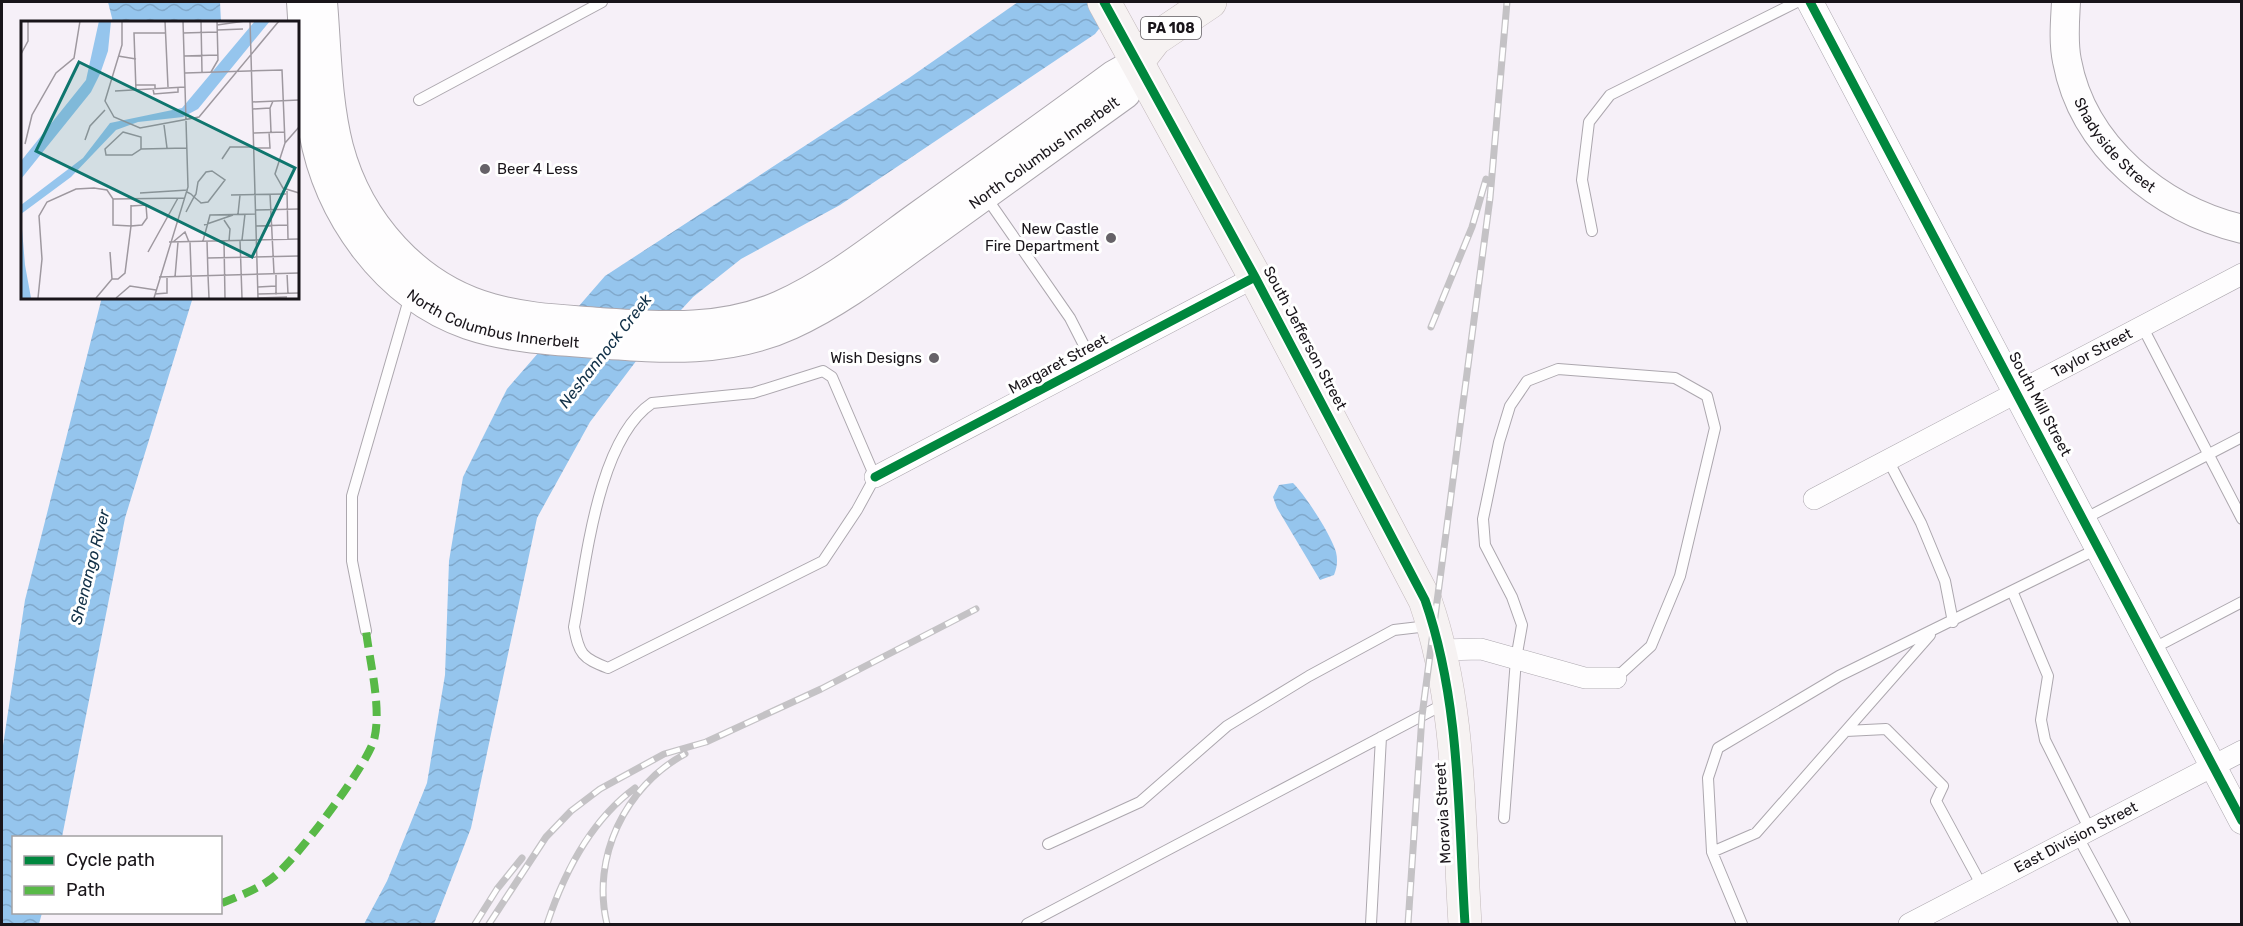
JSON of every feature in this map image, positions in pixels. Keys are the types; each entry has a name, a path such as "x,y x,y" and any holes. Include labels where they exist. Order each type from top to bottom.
{"main road":[{"name":"North Columbus Innerbelt","path":"301,2 312,130 325,177 354,236 383,269 411,292 443,314 465,324 513,337 542,341 646,348 674,349 726,345 749,340 791,325 856,288 978,187"},
{"name":"North Columbus Innerbelt","path":"324,2 337,137 355,190 373,223 399,252 417,269 454,294 493,309 563,319 668,327 696,326 744,318 782,304 844,269 1126,94 1138,61"},
{"name":"PA 108","path":"1138,61 1155,39 1210,2"},
{"name":"Shadyside Street","path":"2066,2 2066,44 2070,72 2082,105 2114,153 2138,179 2164,198 2194,213 2241,229"},
{"name":"South Jefferson Street","path":"1109,11 1255,277 1413,575 1437,638 1450,701"},
{"name":"Moravia Street","path":"1450,701 1465,924"}],"street":[{"name":"South Mill Street","path":"1812,3 2241,821"},
{"name":"Taylor Street","path":"1814,499 2241,274"},
{"name":"Margaret Street","path":"875,477 1255,277"},
{"path":"1437,638 1585,678 1616,678"},
{"name":"East Division Street","path":"1909,924 1946,916 1982,886 2241,751"}],"lane":[{"path":"419,100 596,3"},
{"path":"1592,231 1582,180 1589,122 1611,95 1812,3"},
{"path":"978,187 1070,318 1093,363"},
{"path":"366,631 352,561 352,496 411,292"},
{"path":"2142,326 2241,519"},
{"path":"1504,818 1516,659 1522,625 1512,597 1485,545 1483,519 1498,442 1510,406 1527,381 1558,369 1675,378 1707,396 1715,428 1680,576 1651,646 1616,678"},
{"path":"823,371 832,377 875,477 857,510 823,561 608,668 587,660 578,646 574,627 602,484 626,429 640,411 652,403 753,393 823,371"},
{"path":"2084,519 2241,437"},
{"path":"1888,460 1921,524 1946,581 1953,622"},
{"path":"1742,924 1712,852 1708,778 1718,748 1839,676 2013,593 2099,548"},
{"path":"2013,593 2048,676 2040,720 2045,740 2125,924"},
{"path":"2151,649 2241,602"},
{"path":"1048,844 1140,802 1227,726 1309,676 1394,630 1437,638"},
{"path":"1712,852 1756,833 1934,631"},
{"path":"1028,924 1450,701"},
{"path":"1846,731 1886,729 1943,786 1936,801 1982,886"},
{"path":"1371,924 1381,737"}],"water":[{"path":"108,2 220,2 221,21 113,21"},
{"name":"Neshannock Creek","path":"1018,2 1120,2 1095,34 840,205 741,259 693,297 646,348 590,422 537,518 471,828 434,924 364,924 387,881 427,783 445,675 449,561 463,477 507,389 605,276 909,78"},
{"name":"Shenango River","path":"102,298 193,298 125,518 62,836 12,836 12,914 42,914 39,924 2,924 2,752 25,600"},
{"path":"1293,483 1318,516 1329,536 1336,552 1334,575 1320,580 1277,508 1273,497 1279,485"}],"railway":[{"path":"1408,924 1422,716 1490,198 1507,2"},
{"path":"1431,327 1472,227 1486,179"},
{"path":"489,924 546,837 571,811 600,789 664,754 706,742 821,689 976,609"},
{"path":"607,924 603,899 604,874 609,850 618,826 630,804 645,785 685,754"},
{"path":"547,924 570,867 581,849 605,816 635,788"},
{"path":"475,924 497,889 522,858"}],"marked path":[{"path":"222,903 259,886 282,870 328,814 368,753 374,740 377,714 366,631"}],"cycle path":[{"path":"1104,2 1255,277 1425,600 1437,639 1452,719 1465,924"},
{"path":"1810,2 2242,821"},
{"path":"875,477 1255,277"}],"place":[{"name":"Beer 4 Less","path":"485,169"},
{"name":"New Castle Fire Department","path":"1111,238"},
{"name":"Wish Designs","path":"934,358"}]}
